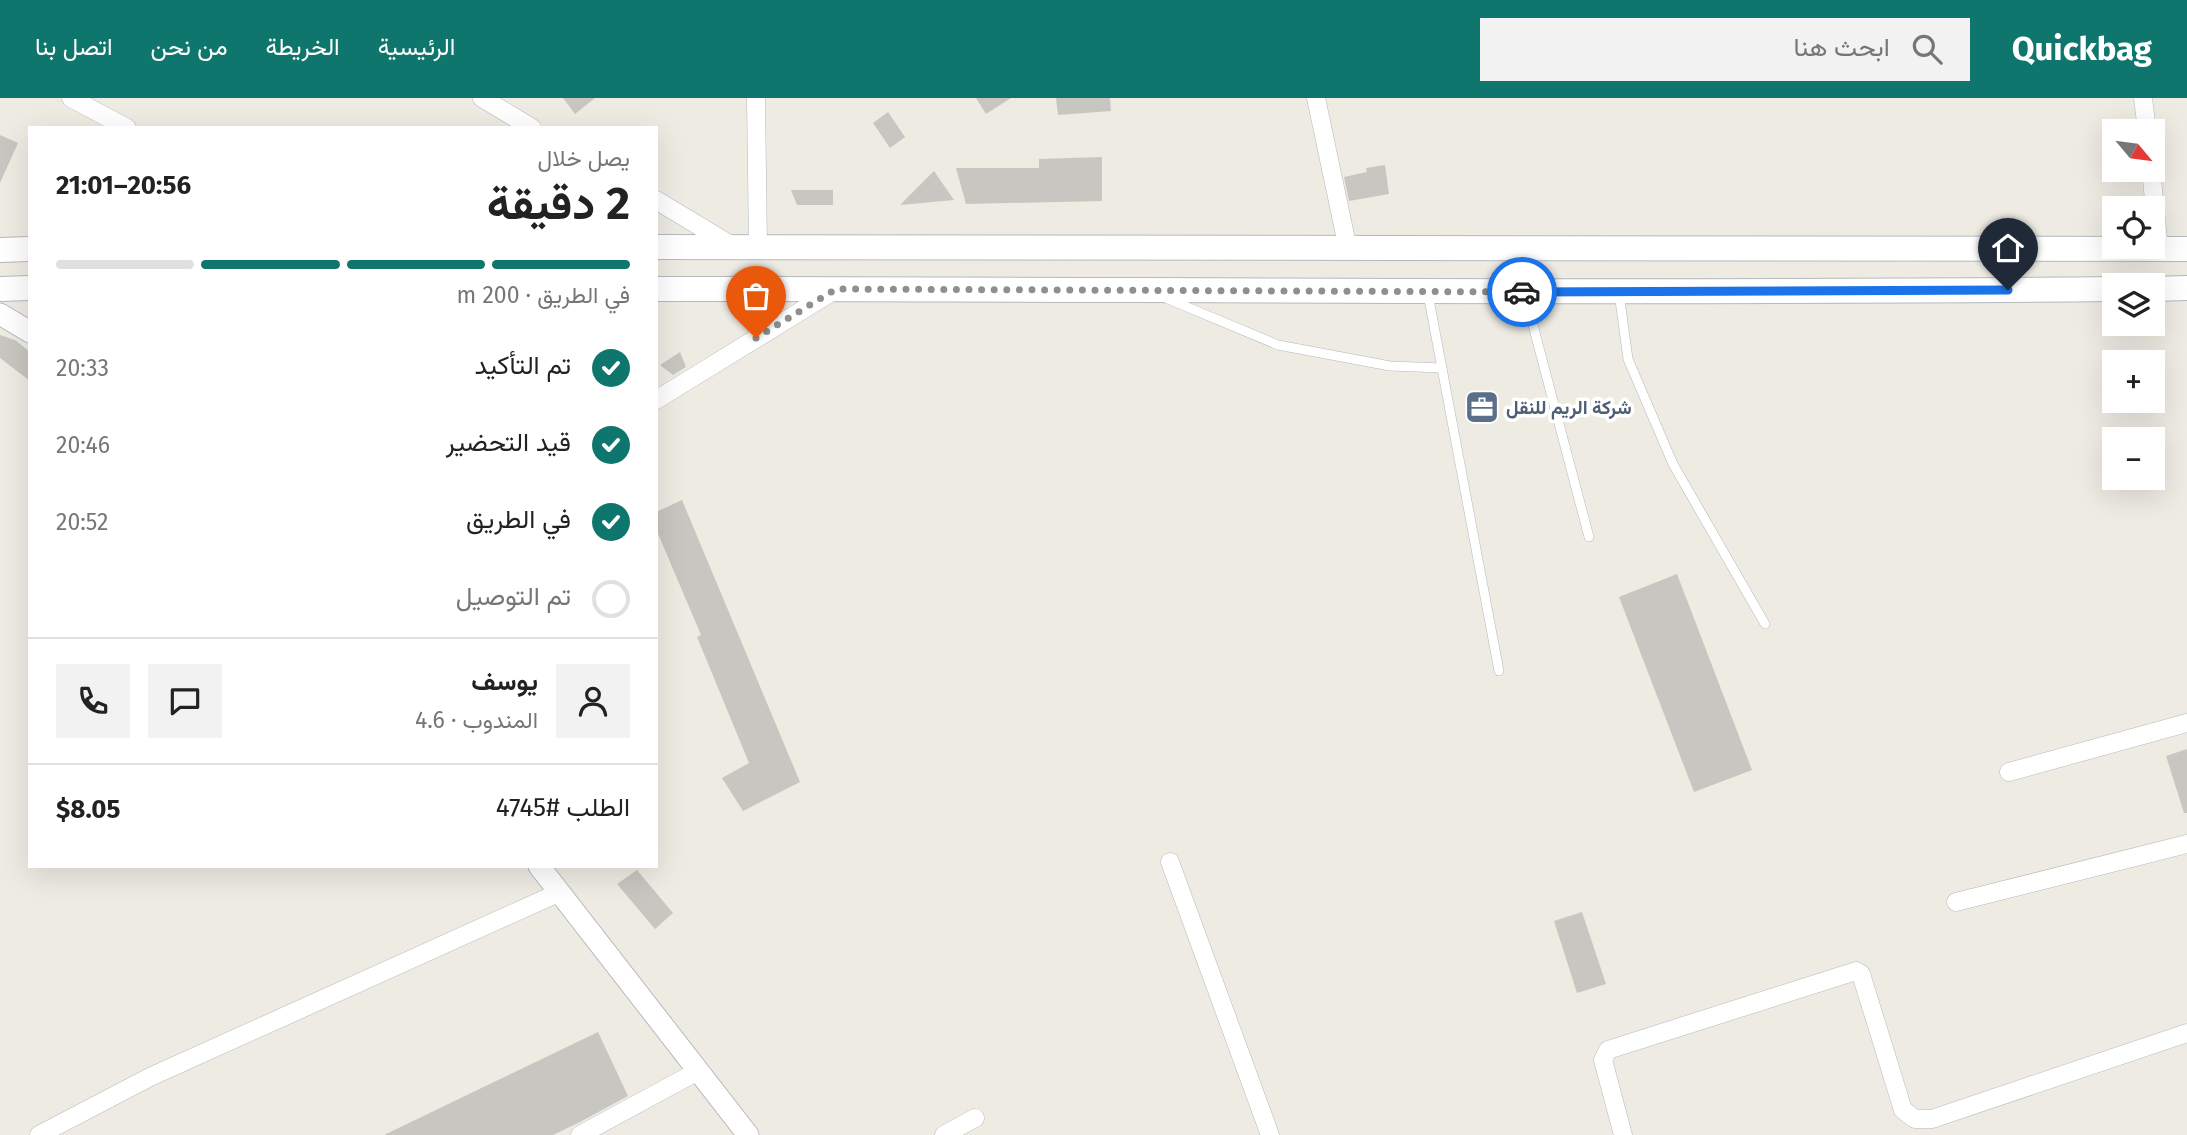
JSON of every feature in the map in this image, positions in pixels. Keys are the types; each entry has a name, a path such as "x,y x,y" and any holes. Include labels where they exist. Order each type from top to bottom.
{"main road":[{"path":"658,247 1095,250 2102,249"},
{"path":"0,250 28,249"},
{"path":"2165,249 2187,249"},
{"path":"1094,288 1095,250"},
{"path":"0,289 28,288"},
{"path":"658,289 1094,288 1619,293 2102,289"},
{"path":"2165,289 2187,288"}],"street":[{"path":"71,98 123,126"},
{"path":"482,98 529,126"},
{"path":"658,201 746,247 756,98"},
{"path":"1316,98 1348,250"},
{"path":"2143,98 2146,119"},
{"path":"658,399 836,289"},
{"path":"0,314 28,331"},
{"path":"2009,772 2187,723"},
{"path":"1956,902 2187,844"},
{"path":"1170,862 1270,1135"},
{"path":"540,868 748,1135"},
{"path":"39,1135 150,1077 558,893"},
{"path":"1623,1135 1603,1060 1608,1050 1856,971 1861,974 1903,1110 1915,1119 1932,1119 2187,1033"},
{"path":"580,1135 698,1071"},
{"path":"944,1135 975,1118"}],"lane":[{"path":"1143,289 1278,345 1390,366 1442,368"},
{"path":"1428,291 1499,671"},
{"path":"1524,292 1589,537"},
{"path":"1619,293 1628,359 1673,464 1765,624"}],"building":[{"path":"563,98 595,98 575,114"},
{"path":"976,98 1011,98 986,114"},
{"path":"1056,98 1110,98 1111,111 1058,115"},
{"path":"888,112 905,137 890,148 873,123"},
{"path":"0,135 18,143 0,183"},
{"path":"1102,157 1102,201 966,204 956,168 1039,168 1039,159"},
{"path":"1385,165 1389,194 1349,201 1344,177 1367,172 1366,168"},
{"path":"934,171 954,200 900,205"},
{"path":"791,190 833,190 833,205 797,205"},
{"path":"0,335 15,340 28,350 28,379 0,358"},
{"path":"680,352 686,367 673,375 660,365"},
{"path":"682,500 800,782 743,811 722,778 749,763 697,637 701,635 658,534 658,511"},
{"path":"1677,574 1752,770 1694,792 1619,597"},
{"path":"2187,749 2187,813 2184,813 2166,756"},
{"path":"637,870 673,913 655,929 617,884"},
{"path":"1582,912 1606,984 1577,993 1554,921"},
{"path":"598,1032 628,1096 553,1135 384,1135"}],"way so far":[{"path":"756,338 836,289 1094,288 1522,292"}],"place":[{"name":"شركة الريم للنقل","path":"1482,407"}],"route":[{"path":"1522,292 1665,294 2008,290"}]}
